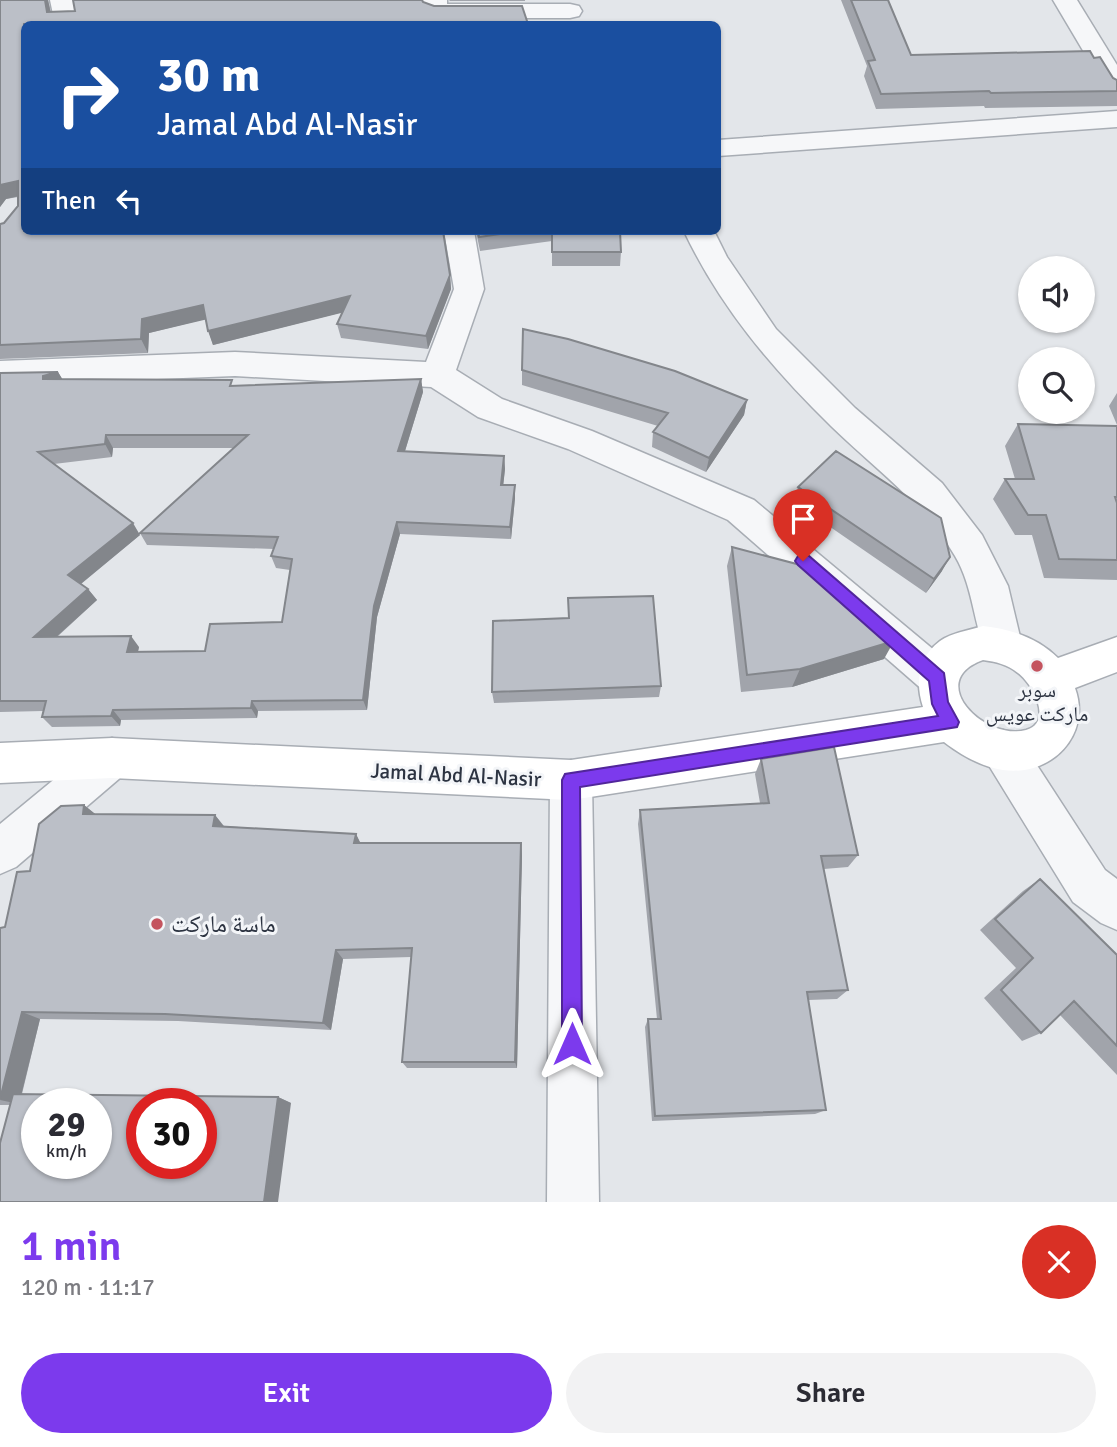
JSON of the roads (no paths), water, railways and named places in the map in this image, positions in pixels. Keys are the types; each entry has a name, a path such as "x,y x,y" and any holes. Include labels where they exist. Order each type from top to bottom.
{"main road":[{"path":"983,643 1002,645 1021,652 1038,664 1051,679 1059,696 1061,712 1057,728 1047,741 1031,749 988,748 968,737 951,722 940,704 936,685 940,668 950,655 965,646 983,643"},
{"path":"1051,679 1117,654"},
{"name":"Jamal Abd Al-Nasir","path":"0,763 112,758 571,780 951,722"}],"street":[{"path":"62,0 66,21"},
{"path":"1065,0 1117,86"},
{"path":"430,10 572,12"},
{"path":"721,148 1117,119"},
{"path":"438,375 469,289 460,235"},
{"path":"701,235 713,260 765,337 843,417 929,493 969,546 989,586 1002,645"},
{"path":"0,373 235,364 438,375 490,408 580,440 741,510 938,678"},
{"path":"1003,750 1089,886 1117,907"},
{"path":"0,852 112,758"},
{"path":"571,780 573,1202"}],"place":[{"name":"سوبر ماركت عويس","path":"1037,666"},
{"name":"ماسة ماركت","path":"157,924"}]}
